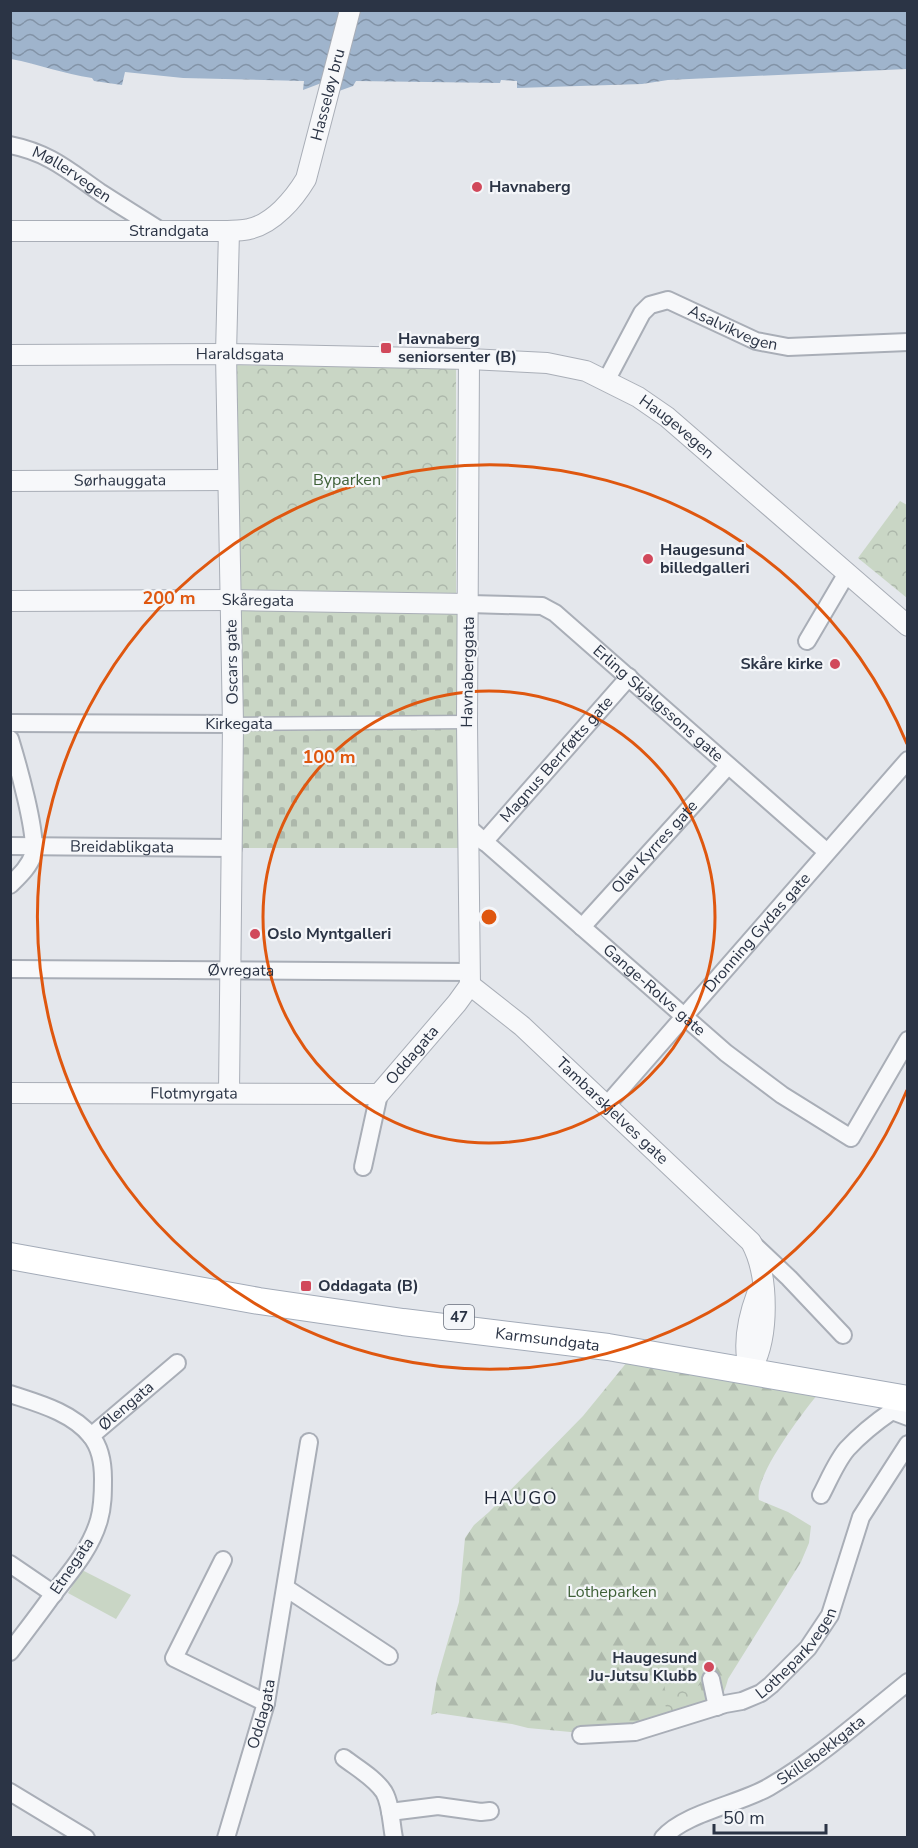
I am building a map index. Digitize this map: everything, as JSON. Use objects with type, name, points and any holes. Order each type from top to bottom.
[{"type":"main road","name":"Karmsundgata","points":[[10,1246],[223,1283],[402,1310],[617,1334],[751,1362],[902,1409]]},
{"type":"main road","name":"Karmsundgata","points":[[10,1256],[259,1300],[426,1325],[751,1362],[908,1385]]},
{"type":"street","name":"Hasseløy bru","points":[[306,179],[350,10]]},
{"type":"street","name":"Møllervegen","points":[[10,145],[49,156],[104,195],[161,231]]},
{"type":"street","name":"Strandgata","points":[[10,231],[229,231],[250,229],[267,221],[296,195],[306,179]]},
{"type":"street","name":"Oscars gate","points":[[229,231],[226,354],[233,724],[229,1093]]},
{"type":"street","name":"Asalvikvegen","points":[[606,381],[642,313],[650,304],[668,300],[756,341],[788,347],[908,342]]},
{"type":"street","name":"Haraldsgata","points":[[10,355],[226,354],[469,359]]},
{"type":"street","name":"Haugevegen","points":[[469,359],[547,363],[586,371],[638,397],[667,417],[908,626]]},
{"type":"street","name":"Havnaberggata","points":[[469,359],[467,722],[470,979]]},
{"type":"street","name":"Sørhauggata","points":[[10,481],[228,480]]},
{"type":"street","points":[[807,641],[848,573]]},
{"type":"street","name":"Skåregata","points":[[10,601],[230,600],[469,604]]},
{"type":"street","name":"Erling Skjalgssons gate","points":[[469,604],[542,606],[555,613],[827,852]]},
{"type":"street","name":"Magnus Berrføtts gate","points":[[484,842],[629,677]]},
{"type":"street","name":"Kirkegata","points":[[10,723],[467,722]]},
{"type":"street","points":[[10,739],[34,846],[32,857],[26,867],[10,885]]},
{"type":"street","name":"Dronning Gydas gate","points":[[606,1106],[908,760]]},
{"type":"street","name":"Olav Kyrres gate","points":[[582,927],[728,765]]},
{"type":"street","name":"Gange-Rolvs gate","points":[[469,828],[726,1053],[814,1117],[850,1138],[908,1040]]},
{"type":"street","name":"Breidablikgata","points":[[10,846],[233,848]]},
{"type":"street","name":"Øvregata","points":[[10,969],[230,970],[470,979]]},
{"type":"street","name":"Oddagata","points":[[363,1167],[379,1094],[457,1003],[470,979]]},
{"type":"street","name":"Tambarskjelves gate","points":[[470,979],[789,1278],[843,1335]]},
{"type":"street","name":"Flotmyrgata","points":[[10,1092],[379,1094]]},
{"type":"street","name":"Tambarskjelves gate","points":[[751,1242],[759,1257],[764,1309],[763,1341],[751,1362]]},
{"type":"street","name":"Ølengata","points":[[10,1394],[61,1413],[76,1422],[91,1436],[177,1363]]},
{"type":"street","name":"Karmsundgata","points":[[821,1495],[847,1449],[902,1409]]},
{"type":"street","name":"Etnegata","points":[[10,1652],[91,1542],[103,1498],[103,1472],[100,1453],[91,1436]]},
{"type":"street","name":"Oddagata","points":[[226,1838],[266,1703],[309,1442]]},
{"type":"street","name":"Lotheparkvegen","points":[[581,1735],[635,1732],[742,1701],[761,1693],[808,1648],[820,1632],[830,1615],[861,1517],[908,1444]]},
{"type":"street","points":[[223,1560],[174,1658],[266,1703]]},
{"type":"street","points":[[10,1564],[54,1594]]},
{"type":"street","points":[[286,1588],[389,1656]]},
{"type":"street","points":[[711,1679],[717,1707]]},
{"type":"street","name":"Skillebekkgata","points":[[663,1838],[682,1823],[768,1788],[803,1765],[908,1682]]},
{"type":"street","points":[[344,1758],[379,1785],[387,1798],[394,1838]]},
{"type":"street","points":[[10,1792],[86,1838]]},
{"type":"street","points":[[390,1812],[438,1806],[481,1812],[490,1811]]},
{"type":"green space","name":"Byparken","points":[[235,365],[456,369],[456,593],[238,590]]},
{"type":"green space","points":[[900,501],[907,505],[907,598],[858,558]]},
{"type":"green space","points":[[230,600],[469,604],[469,848],[233,848]]},
{"type":"green space","name":"Lotheparken","points":[[632,1356],[823,1388],[782,1442],[759,1489],[759,1500],[788,1512],[811,1526],[809,1543],[801,1562],[728,1679],[720,1700],[703,1714],[581,1733],[528,1728],[437,1713],[431,1715],[437,1679],[459,1602],[465,1538],[474,1525],[583,1416]]},
{"type":"green space","points":[[82,1570],[131,1595],[116,1619],[68,1593]]},
{"type":"green space","points":[[676,1675],[684,1692],[700,1685],[705,1703],[669,1717],[665,1704],[670,1700],[664,1682]]},
{"type":"water","points":[[11,11],[907,11],[907,69],[668,80],[642,84],[517,88],[517,81],[501,80],[500,83],[356,81],[353,86],[339,91],[332,79],[303,90],[304,81],[183,78],[125,72],[122,85],[94,81],[92,78],[11,59]]},
{"type":"place","name":"Havnaberg","points":[[477,187]]},
{"type":"place","name":"Havnaberg seniorsenter (B)","points":[[386,348]]},
{"type":"place","name":"Haugesund billedgalleri","points":[[648,559]]},
{"type":"place","name":"Skåre kirke","points":[[835,664]]},
{"type":"place","name":"Oslo Myntgalleri","points":[[255,934]]},
{"type":"place","name":"Oddagata (B)","points":[[306,1286]]},
{"type":"place","name":"Haugesund Ju-Jutsu Klubb","points":[[709,1667]]},
{"type":"district","name":"HAUGO","points":[[521,1498]]}]
